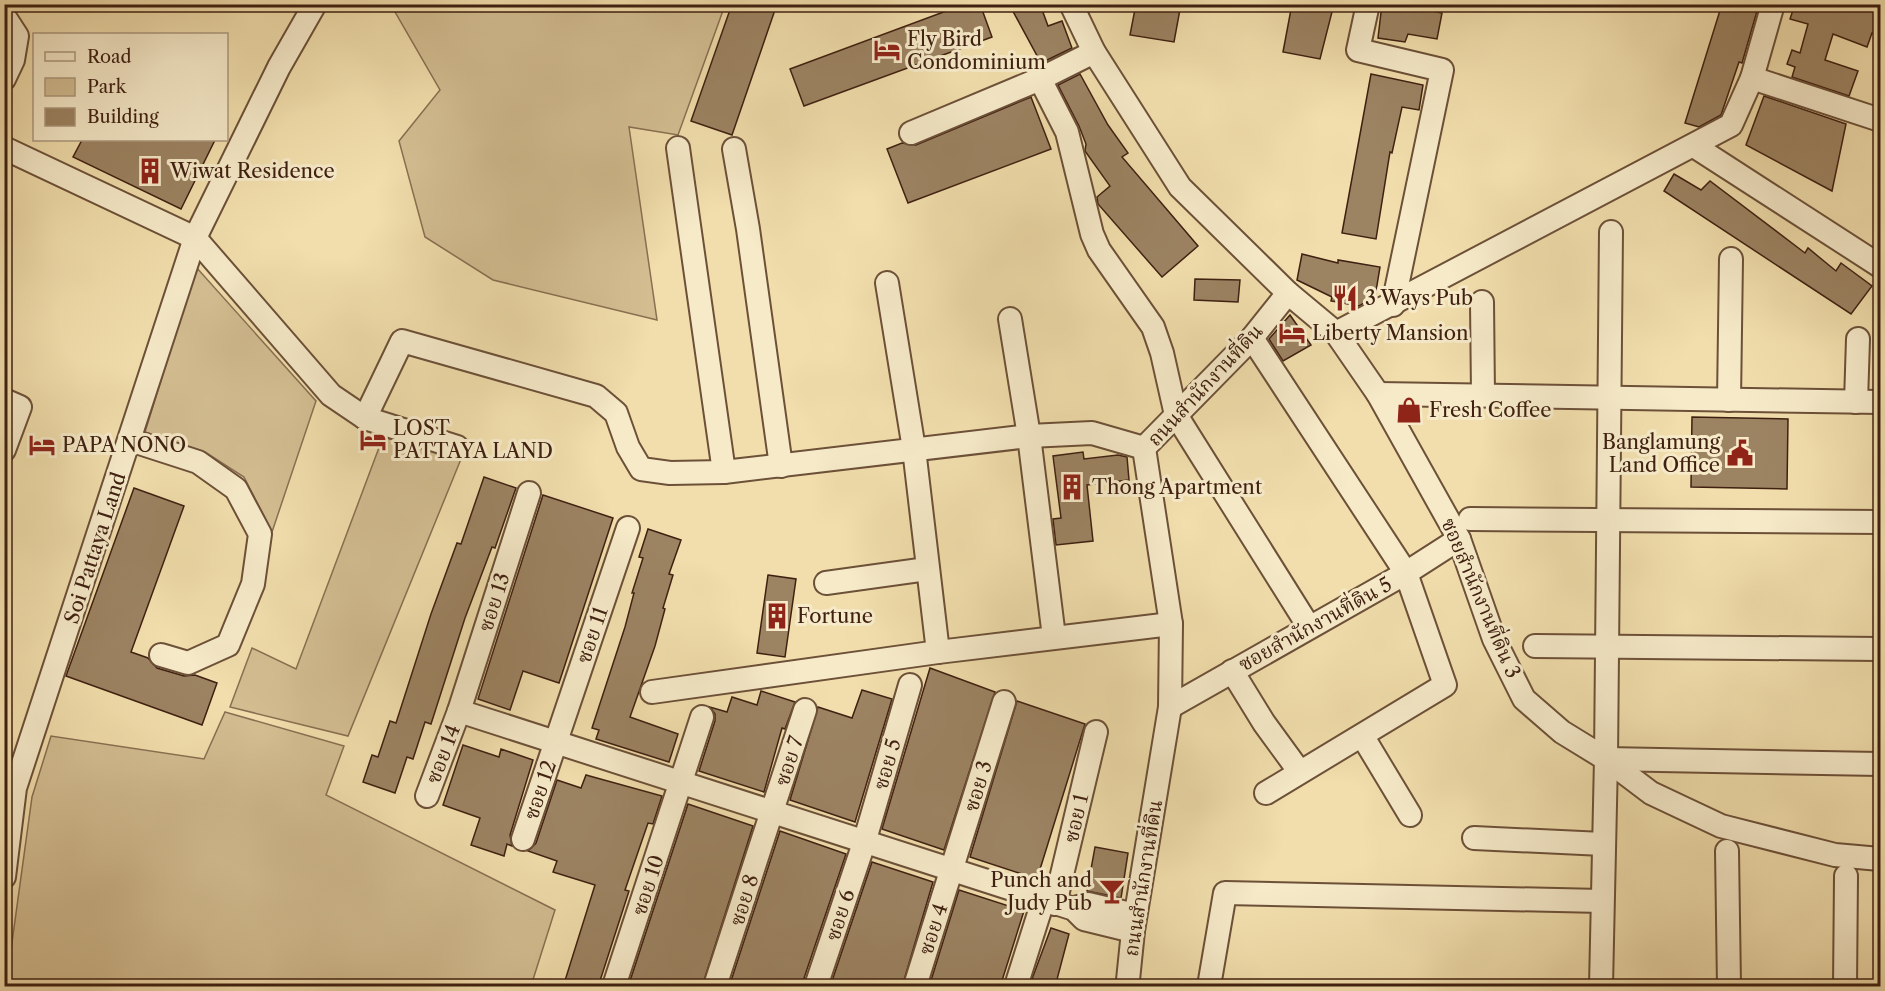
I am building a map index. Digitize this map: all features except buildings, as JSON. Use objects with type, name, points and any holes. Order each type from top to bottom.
[{"type":"street","name":"Soi Pattaya Land","points":[[4,877],[10,786],[130,440],[195,238],[279,67],[315,4]]},
{"type":"street","points":[[1071,4],[1094,52],[1180,187],[1288,293]]},
{"type":"street","points":[[1368,4],[1358,50],[1442,70],[1393,305]]},
{"type":"street","points":[[1336,333],[1393,305],[1472,260],[1694,147],[1731,125],[1752,78],[1773,4]]},
{"type":"street","points":[[4,16],[17,36],[13,60],[4,79]]},
{"type":"street","points":[[911,133],[1040,79],[1094,52]]},
{"type":"street","points":[[1752,78],[1880,119]]},
{"type":"street","points":[[1040,79],[1067,132],[1095,242],[1152,327],[1158,340],[1176,415],[1309,627]]},
{"type":"street","points":[[1694,147],[1881,266]]},
{"type":"street","points":[[4,148],[195,238],[331,395],[366,418],[457,447]]},
{"type":"street","points":[[678,148],[724,472]]},
{"type":"street","points":[[734,149],[781,466]]},
{"type":"street","points":[[1601,987],[1606,759],[1611,232]]},
{"type":"street","points":[[1729,400],[1731,259]]},
{"type":"street","points":[[887,283],[914,449],[939,652]]},
{"type":"street","name":"ซอยสำนักงานที่ดิน 3","points":[[1288,293],[1336,333],[1378,394],[1464,529],[1494,639],[1524,699],[1562,732],[1606,759],[1651,793],[1721,826],[1835,855],[1881,858]]},
{"type":"street","name":"ถนนสำนักงานที่ดิน","points":[[1130,987],[1128,980],[1134,923],[1170,707],[1171,624],[1144,448],[1252,338],[1288,293]]},
{"type":"street","points":[[1482,302],[1483,395]]},
{"type":"street","points":[[1010,319],[1029,436],[1054,637]]},
{"type":"street","points":[[1252,338],[1406,573],[1445,685],[1363,737],[1299,771],[1266,793]]},
{"type":"street","points":[[1856,402],[1858,339]]},
{"type":"street","points":[[366,418],[402,341],[596,396],[616,413],[628,447],[641,469],[670,473],[724,472],[1029,436],[1092,433],[1144,448]]},
{"type":"street","points":[[1378,394],[1881,402]]},
{"type":"street","points":[[4,400],[20,407],[4,450]]},
{"type":"street","points":[[130,440],[198,462],[217,475],[236,489],[260,534],[253,584],[228,645],[188,663],[161,656]]},
{"type":"street","name":"ซอย 13","points":[[459,711],[529,493]]},
{"type":"street","points":[[1464,529],[1608,520],[1881,522]]},
{"type":"street","name":"ซอย 11","points":[[556,742],[628,528]]},
{"type":"street","name":"ซอยสำนักงานที่ดิน 5","points":[[1170,707],[1406,573],[1464,529]]},
{"type":"street","points":[[826,583],[927,569]]},
{"type":"street","points":[[652,692],[939,652],[1171,624]]},
{"type":"street","points":[[1535,646],[1881,649]]},
{"type":"street","points":[[1232,671],[1264,723],[1299,771]]},
{"type":"street","name":"ซอย 5","points":[[864,843],[910,685]]},
{"type":"street","name":"ซอย 3","points":[[952,871],[1004,702]]},
{"type":"street","name":"ซอย 7","points":[[772,813],[805,710]]},
{"type":"street","points":[[459,711],[1057,904],[1088,904],[1134,923]]},
{"type":"street","name":"ซอย 14","points":[[427,796],[459,711]]},
{"type":"street","name":"ซอย 10","points":[[614,987],[702,717]]},
{"type":"street","name":"ซอย 1","points":[[1016,987],[1057,904],[1096,732]]},
{"type":"street","points":[[1363,737],[1410,815]]},
{"type":"street","name":"ซอย 12","points":[[523,838],[556,742]]},
{"type":"street","points":[[1606,759],[1881,764]]},
{"type":"street","name":"ซอย 8","points":[[715,987],[772,813]]},
{"type":"street","points":[[1474,838],[1603,844]]},
{"type":"street","name":"ซอย 6","points":[[816,987],[864,843]]},
{"type":"street","points":[[1728,851],[1729,987]]},
{"type":"street","name":"ซอย 4","points":[[915,987],[952,871]]},
{"type":"street","points":[[1845,987],[1846,876]]},
{"type":"street","points":[[1209,987],[1225,893],[1602,900]]},
{"type":"green space","points":[[391,5],[725,5],[678,135],[629,127],[657,320],[493,280],[425,237],[399,141],[440,90]]},
{"type":"green space","points":[[196,267],[316,401],[272,532],[244,477],[205,452],[145,432]]},
{"type":"green space","points":[[383,437],[461,459],[348,736],[230,707],[252,648],[296,669]]},
{"type":"green space","points":[[225,712],[344,746],[326,795],[555,910],[531,986],[6,986],[32,797],[51,736],[204,759]]},
{"type":"place","name":"Fly Bird Condominium","points":[[887,50]]},
{"type":"place","name":"Wiwat Residence","points":[[150,171]]},
{"type":"place","name":"3 Ways Pub","points":[[1345,298]]},
{"type":"place","name":"Liberty Mansion","points":[[1292,333]]},
{"type":"place","name":"Fresh Coffee","points":[[1409,410]]},
{"type":"place","name":"LOST PATTAYA LAND","points":[[373,440]]},
{"type":"place","name":"PAPA NONO","points":[[42,445]]},
{"type":"place","name":"Banglamung Land Office","points":[[1740,453]]},
{"type":"place","name":"Thong Apartment","points":[[1072,487]]},
{"type":"place","name":"Fortune","points":[[777,616]]},
{"type":"place","name":"Punch and Judy Pub","points":[[1112,891]]}]
